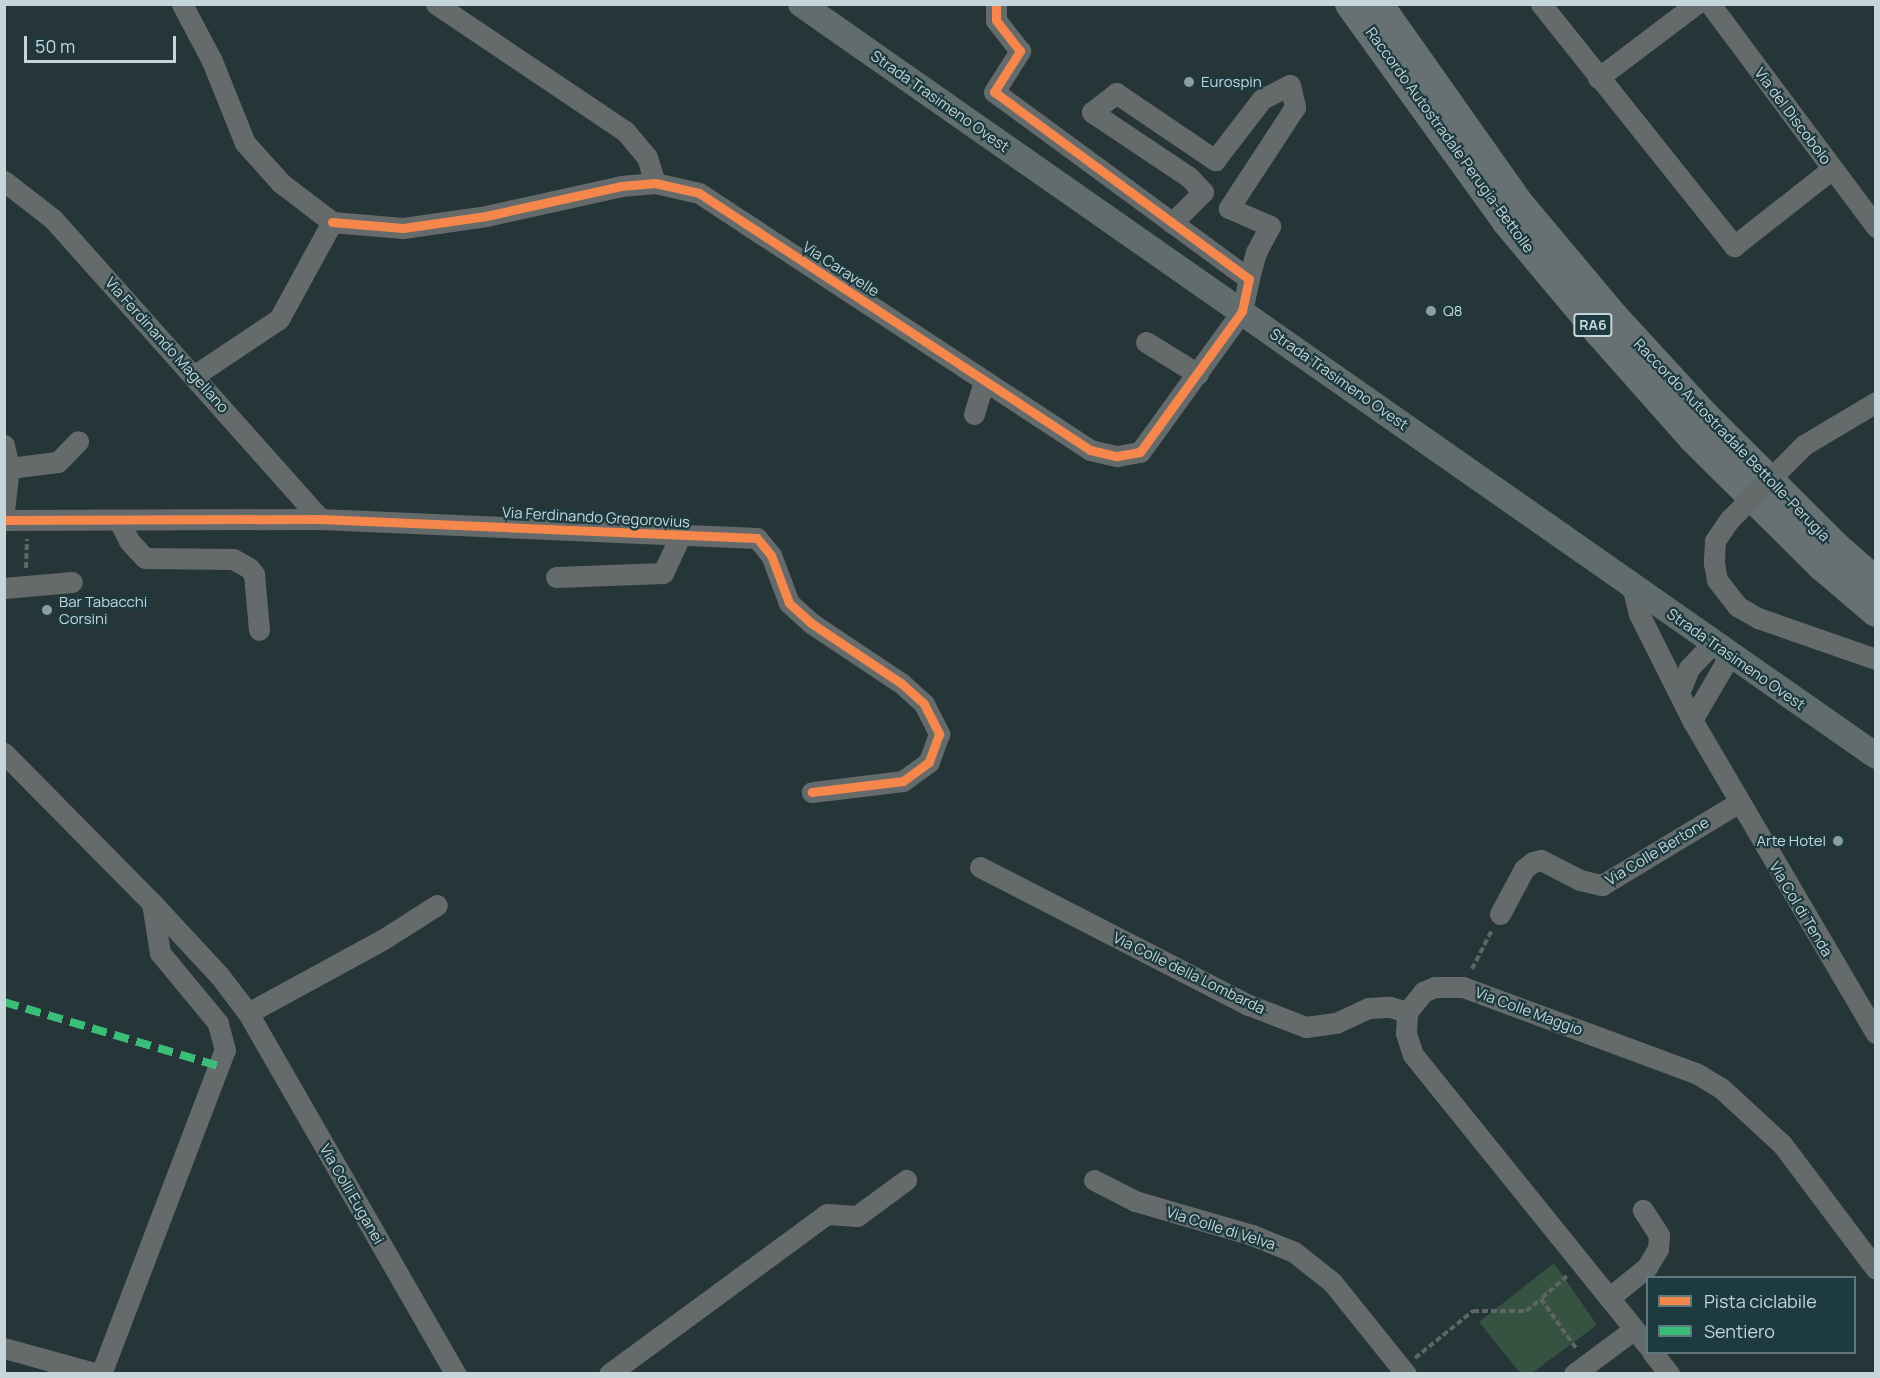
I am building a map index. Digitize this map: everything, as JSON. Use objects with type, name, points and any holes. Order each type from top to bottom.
[{"type":"highway","name":"Raccordo Autostradale Perugia-Bettolle","points":[[1350,4],[1507,222],[1599,332],[1693,438],[1821,565],[1875,612]]},
{"type":"highway","name":"Raccordo Autostradale Bettolle-Perugia","points":[[1378,4],[1520,205],[1614,316],[1706,417],[1834,546],[1875,582]]},
{"type":"main road","name":"Strada Trasimeno Ovest","points":[[801,4],[1875,756]]},
{"type":"street","points":[[182,4],[212,61],[245,143],[281,183],[332,222],[279,319],[195,375]]},
{"type":"street","points":[[436,4],[625,131],[647,157],[655,183]]},
{"type":"street","points":[[996,4],[996,20],[1020,51],[994,92],[1249,279]]},
{"type":"street","points":[[1541,4],[1734,246],[1832,169]]},
{"type":"street","points":[[1598,78],[1696,4]]},
{"type":"street","name":"Via del Discobolo","points":[[1710,4],[1875,227]]},
{"type":"street","points":[[1172,223],[1203,192],[1189,177],[1092,112],[1116,93],[1215,160],[1262,99],[1290,85],[1296,107],[1229,208],[1270,226],[1256,252],[1242,311]]},
{"type":"street","name":"Via Ferdinando Magellano","points":[[4,180],[53,219],[195,375],[320,519]]},
{"type":"street","name":"Via Caravelle","points":[[332,222],[403,228],[486,216],[621,186],[655,183],[699,193],[1090,450],[1117,456],[1140,452],[1242,311]]},
{"type":"street","points":[[1146,342],[1197,374]]},
{"type":"street","points":[[974,414],[984,381]]},
{"type":"street","points":[[1875,402],[1804,445],[1729,520],[1715,541],[1714,563],[1718,580],[1737,606],[1758,618],[1875,659]]},
{"type":"street","points":[[9,468],[58,462],[78,441]]},
{"type":"street","points":[[4,445],[9,468],[4,510]]},
{"type":"street","name":"Via Ferdinando Gregorovius","points":[[4,520],[320,519],[680,537],[757,538],[771,555],[789,603],[811,623],[901,683],[924,704],[939,734],[929,762],[903,781],[812,792]]},
{"type":"street","points":[[119,521],[129,541],[145,558],[233,559],[249,568],[254,574],[258,630]]},
{"type":"street","points":[[556,577],[663,573],[680,537]]},
{"type":"street","points":[[4,588],[72,582]]},
{"type":"street","name":"Via Col di Tenda","points":[[1632,586],[1639,614],[1692,720],[1738,803],[1875,1033]]},
{"type":"street","points":[[1679,693],[1694,661],[1721,649]]},
{"type":"street","points":[[1692,720],[1721,649]]},
{"type":"street","name":"Via Colli Euganei","points":[[4,753],[152,903],[219,975],[248,1013],[456,1374]]},
{"type":"street","name":"Via Colle Bertone","points":[[1500,914],[1524,869],[1533,862],[1541,860],[1580,880],[1602,885],[1738,803]]},
{"type":"street","name":"Via Colle della Lombarda","points":[[980,867],[1249,1005],[1305,1027],[1336,1023],[1368,1008],[1390,1007],[1407,1012]]},
{"type":"street","points":[[4,1348],[100,1374],[225,1050],[218,1023],[160,953],[152,903]]},
{"type":"street","points":[[248,1013],[382,940],[437,905]]},
{"type":"street","name":"Via Colle Maggio","points":[[1407,1012],[1429,990],[1463,987],[1662,1059],[1721,1088],[1782,1144],[1875,1269]]},
{"type":"street","points":[[1407,1012],[1406,1033],[1413,1054],[1646,1345]]},
{"type":"street","points":[[609,1374],[827,1214],[857,1216],[906,1180]]},
{"type":"street","name":"Via Colle di Velva","points":[[1094,1180],[1135,1202],[1252,1235],[1294,1252],[1332,1282],[1411,1366]]},
{"type":"street","points":[[1609,1298],[1647,1267],[1658,1249],[1659,1235],[1643,1210]]},
{"type":"street","points":[[1580,1368],[1634,1330]]},
{"type":"street","points":[[1653,1354],[1669,1374]]},
{"type":"path","points":[[1463,987],[1500,914]]},
{"type":"path","points":[[1411,1366],[1473,1311],[1526,1311],[1581,1264]]},
{"type":"path","points":[[1541,1299],[1580,1368]]},
{"type":"green space","points":[[1554,1263],[1597,1325],[1532,1373],[1520,1373],[1479,1322]]},
{"type":"marked path","points":[[4,1002],[222,1067]]},
{"type":"cycle path","points":[[332,222],[403,228],[486,216],[621,186],[655,183],[699,193],[1090,450],[1117,456],[1140,452],[1242,311],[1249,279],[994,92],[1020,51],[996,20],[996,4]]},
{"type":"cycle path","points":[[4,520],[320,519],[757,538],[771,555],[789,603],[811,623],[901,683],[924,704],[939,734],[929,762],[903,781],[812,792]]},
{"type":"place","name":"Eurospin","points":[[1189,82]]},
{"type":"place","name":"Q8","points":[[1431,311]]},
{"type":"place","name":"Bar Tabacchi Corsini","points":[[47,610]]},
{"type":"place","name":"Arte Hotel","points":[[1838,841]]}]
